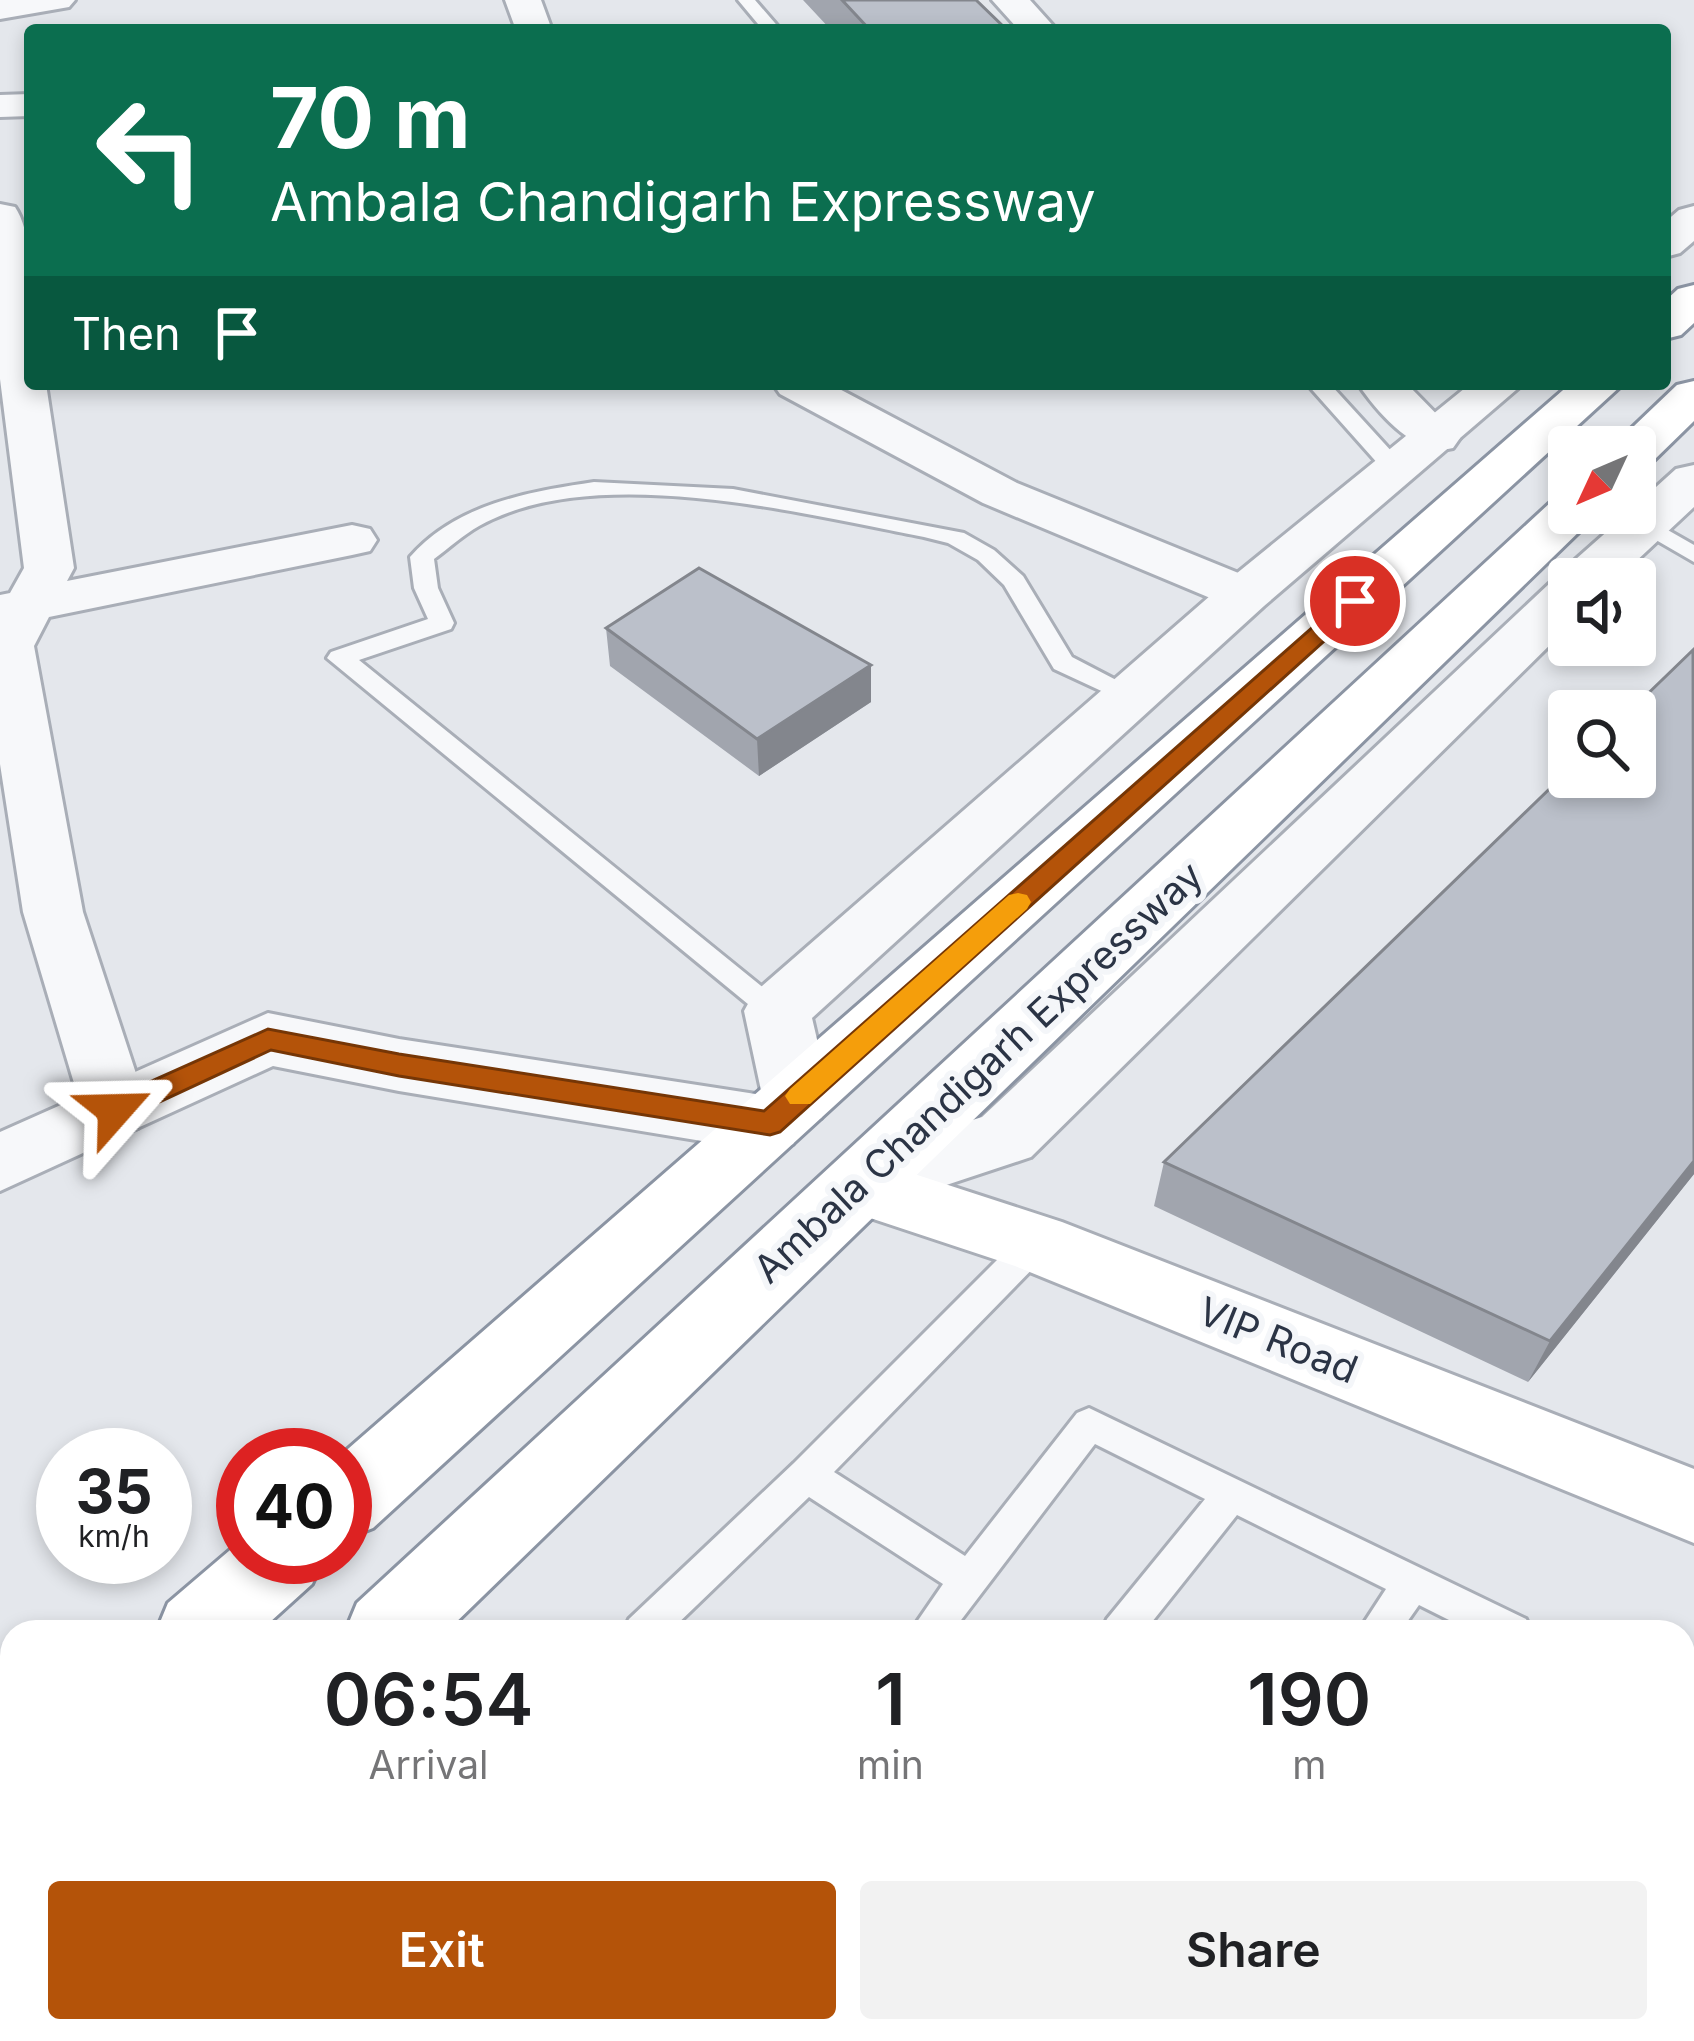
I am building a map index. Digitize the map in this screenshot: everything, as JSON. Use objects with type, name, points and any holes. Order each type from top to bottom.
[{"type":"main road","points":[[1671,320],[1694,299]]},
{"type":"main road","points":[[372,1478],[1592,390]]},
{"type":"main road","points":[[1656,430],[1694,394]]},
{"type":"main road","name":"Ambala Chandigarh Expressway","points":[[400,1620],[1548,533]]},
{"type":"main road","name":"VIP Road","points":[[859,1185],[1036,1244],[1694,1506]]},
{"type":"main road","points":[[212,1620],[253,1584]]},
{"type":"street","points":[[0,8],[57,0]]},
{"type":"street","points":[[1010,0],[1033,24]]},
{"type":"street","points":[[0,216],[13,407],[49,568],[14,609],[8,646],[53,912],[115,1110]]},
{"type":"street","points":[[1671,239],[1694,219]]},
{"type":"street","points":[[807,390],[1000,493],[1245,594]]},
{"type":"street","points":[[1384,390],[1416,454]]},
{"type":"street","points":[[0,1163],[268,1039],[399,1065],[783,1111],[777,1011],[1245,594],[1492,390]]},
{"type":"street","points":[[1656,514],[1694,480]]},
{"type":"street","points":[[1609,558],[1634,534]]},
{"type":"street","points":[[14,609],[352,540]]},
{"type":"street","points":[[859,1185],[1006,1137],[1548,615]]},
{"type":"lane","points":[[746,0],[767,24]]},
{"type":"lane","points":[[1326,390],[1416,454]]},
{"type":"lane","points":[[777,1011],[340,658],[442,623],[426,588],[422,557],[440,538],[469,519],[501,508],[583,491],[649,484],[926,530],[956,538],[986,554],[1014,581],[1064,662],[1132,695]]},
{"type":"lane","points":[[1656,531],[1694,555]]},
{"type":"lane","points":[[655,1620],[807,1475],[1036,1244]]},
{"type":"lane","points":[[938,1620],[1090,1424],[1488,1620]]},
{"type":"lane","points":[[807,1475],[969,1580]]},
{"type":"lane","points":[[1130,1620],[1232,1494]]},
{"type":"lane","points":[[1386,1620],[1412,1583]]},
{"type":"building","points":[[842,0],[976,0],[1001,24],[864,24]]},
{"type":"building","points":[[699,568],[871,665],[757,739],[606,628]]},
{"type":"building","points":[[1693,650],[1694,1161],[1550,1341],[1164,1162],[1548,790],[1548,798],[1656,798],[1656,690],[1652,690]]},
{"type":"slow traffic","points":[[800,1096],[1018,902]]},
{"type":"route","points":[[115,1110],[268,1039],[399,1065],[770,1124],[1355,601]]}]
